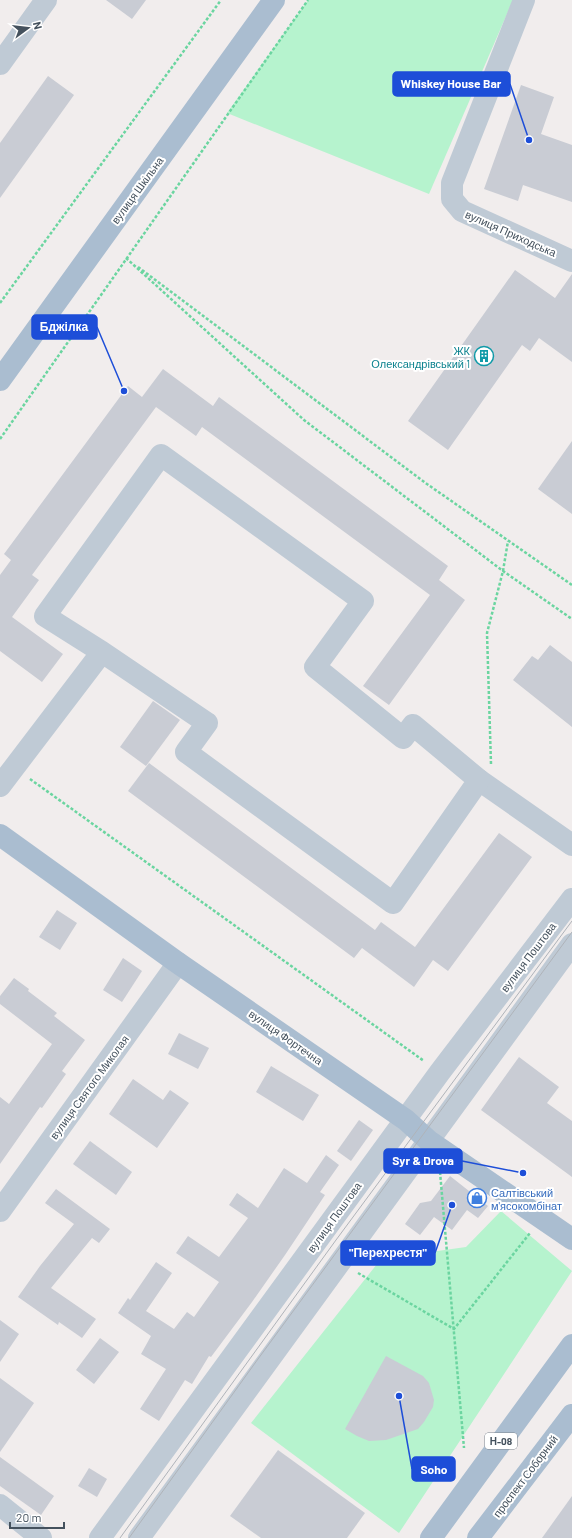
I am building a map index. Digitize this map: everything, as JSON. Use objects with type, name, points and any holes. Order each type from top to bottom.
[{"type":"main road","name":"вулиця Шкільна","points":[[0,380],[274,0]]},
{"type":"main road","name":"вулиця Фортечна","points":[[0,835],[178,963],[406,1120],[429,1141],[572,1239]]},
{"type":"main road","name":"Н-08","points":[[431,1538],[572,1345]]},
{"type":"main road","name":"проспект Соборний","points":[[478,1538],[572,1414]]},
{"type":"street","points":[[0,64],[8,38],[46,0]]},
{"type":"street","name":"вулиця Приходська","points":[[524,0],[452,183],[452,199],[462,212],[572,261]]},
{"type":"street","points":[[485,785],[393,903],[186,752],[207,723],[102,652],[45,616],[161,455],[363,600],[316,667],[403,738],[413,725],[485,785],[572,845]]},
{"type":"street","points":[[0,786],[102,652]]},
{"type":"street","name":"вулиця Поштова","points":[[100,1538],[440,1072],[572,899]]},
{"type":"street","points":[[139,1538],[572,944]]},
{"type":"street","name":"вулиця Святого Миколая","points":[[0,1211],[178,963]]},
{"type":"street","points":[[0,1505],[40,1538]]},
{"type":"path","points":[[0,303],[221,0]]},
{"type":"path","points":[[0,439],[308,0]]},
{"type":"path","points":[[126,258],[427,484],[572,585]]},
{"type":"path","points":[[126,258],[304,420],[503,571],[572,619]]},
{"type":"path","points":[[485,785],[487,633],[503,571],[508,541]]},
{"type":"path","points":[[14,768],[440,1072]]},
{"type":"path","points":[[440,1167],[464,1448]]},
{"type":"path","points":[[454,1329],[533,1230]]},
{"type":"path","points":[[358,1273],[454,1329]]},
{"type":"green space","points":[[308,0],[513,0],[429,194],[227,113]]},
{"type":"green space","points":[[501,1211],[572,1271],[399,1533],[251,1423],[381,1259],[466,1247]]},
{"type":"building","points":[[106,0],[146,0],[132,19]]},
{"type":"building","points":[[48,76],[74,95],[0,198],[0,143]]},
{"type":"building","points":[[521,85],[554,97],[541,134],[572,145],[572,202],[523,185],[518,201],[484,189]]},
{"type":"building","name":"ЖК Олександрівський 1","points":[[515,270],[555,298],[572,274],[572,362],[539,338],[530,351],[522,345],[448,450],[408,421]]},
{"type":"building","points":[[163,369],[213,406],[219,397],[448,566],[439,580],[465,600],[389,705],[363,686],[430,595],[202,427],[196,436],[156,407],[32,575],[39,580],[12,617],[63,654],[42,682],[0,651],[0,575],[11,560],[4,554],[128,386],[142,397]]},
{"type":"building","points":[[572,441],[572,514],[538,489]]},
{"type":"building","points":[[550,645],[572,662],[572,727],[513,680],[532,656],[538,660]]},
{"type":"building","points":[[153,701],[180,720],[146,766],[120,747]]},
{"type":"building","points":[[149,763],[375,930],[381,922],[415,947],[499,833],[532,857],[448,971],[433,960],[414,987],[362,948],[354,958],[128,791]]},
{"type":"building","points":[[57,910],[77,923],[60,950],[39,937]]},
{"type":"building","points":[[123,958],[142,971],[122,1002],[103,990]]},
{"type":"building","points":[[14,978],[29,989],[28,991],[57,1013],[54,1016],[85,1040],[62,1071],[66,1074],[42,1108],[40,1107],[0,1164],[0,1097],[9,1104],[52,1044],[0,1004],[0,996]]},
{"type":"building","points":[[179,1033],[209,1048],[198,1069],[168,1054]]},
{"type":"building","points":[[519,1057],[559,1087],[547,1103],[572,1121],[572,1177],[481,1110]]},
{"type":"building","points":[[271,1066],[319,1095],[303,1121],[256,1092]]},
{"type":"building","points":[[133,1079],[163,1100],[170,1090],[189,1103],[157,1148],[109,1114]]},
{"type":"building","points":[[359,1120],[373,1130],[351,1161],[337,1151]]},
{"type":"building","points":[[90,1141],[132,1172],[116,1195],[73,1164]]},
{"type":"building","points":[[326,1155],[339,1165],[320,1192],[325,1195],[252,1302],[211,1357],[209,1356],[192,1384],[185,1380],[159,1421],[140,1409],[166,1369],[141,1354],[151,1336],[118,1313],[128,1298],[130,1300],[156,1262],[172,1273],[146,1311],[174,1329],[187,1312],[194,1317],[219,1282],[176,1253],[188,1236],[219,1257],[248,1218],[229,1205],[237,1193],[258,1208],[284,1168],[307,1183]]},
{"type":"building","points":[[450,1176],[488,1206],[478,1218],[467,1210],[452,1230],[434,1217],[420,1235],[405,1224],[420,1203],[431,1201]]},
{"type":"building","points":[[56,1189],[110,1229],[99,1243],[92,1238],[51,1288],[96,1319],[82,1338],[59,1322],[58,1325],[18,1297],[40,1266],[74,1224],[45,1203]]},
{"type":"building","points":[[0,1320],[19,1334],[0,1362]]},
{"type":"building","points":[[100,1338],[119,1352],[94,1384],[76,1370]]},
{"type":"building","points":[[386,1356],[423,1376],[429,1383],[434,1400],[433,1407],[418,1429],[386,1440],[369,1441],[345,1429]]},
{"type":"building","points":[[0,1378],[34,1403],[0,1452]]},
{"type":"building","points":[[278,1450],[365,1513],[347,1538],[261,1538],[230,1516]]},
{"type":"building","points":[[0,1457],[54,1496],[41,1515],[0,1486]]},
{"type":"building","points":[[89,1468],[107,1479],[97,1497],[78,1486]]},
{"type":"building","points":[[572,1496],[572,1538],[542,1538]]},
{"type":"tram line","points":[[120,1538],[336,1240],[572,921]]},
{"type":"tram line","points":[[129,1538],[258,1359],[572,932]]},
{"type":"place","name":"Whiskey House Bar","points":[[529,140]]},
{"type":"place","name":"ЖК Олександрівський 1","points":[[484,356]]},
{"type":"place","name":"Бджілка","points":[[124,391]]},
{"type":"place","name":"Syr & Drova","points":[[523,1173]]},
{"type":"place","name":"Салтівський м'ясокомбінат","points":[[477,1198]]},
{"type":"place","name":"\"Перехрестя\"","points":[[452,1205]]},
{"type":"place","name":"Soho","points":[[399,1396]]}]
